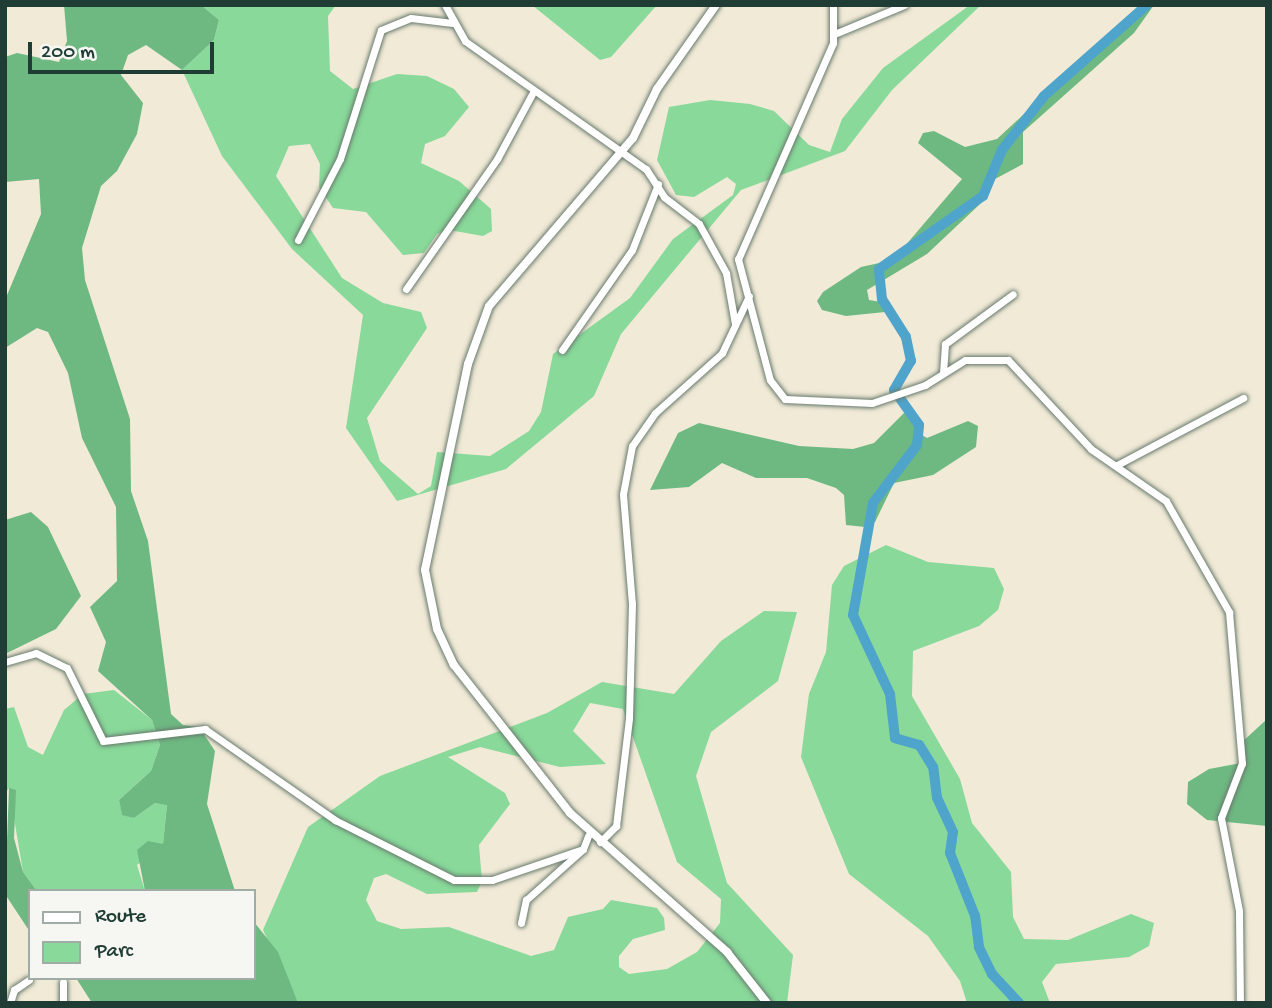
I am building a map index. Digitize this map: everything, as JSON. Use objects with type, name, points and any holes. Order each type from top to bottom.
[{"type":"street","points":[[445,5],[465,41],[532,94],[658,184],[711,241],[726,274],[735,324]]},
{"type":"street","points":[[716,5],[657,89],[633,138],[615,151],[489,306],[468,364],[425,549],[431,610],[454,665],[588,836],[600,842],[727,952],[767,1003]]},
{"type":"street","points":[[833,5],[836,33],[789,152],[741,246],[740,276],[749,296],[770,380],[785,399],[872,403],[976,357],[1008,360],[1091,449],[1166,501],[1228,604],[1241,763],[1221,818],[1238,911],[1240,1003]]},
{"type":"street","points":[[836,33],[904,5]]},
{"type":"street","points":[[299,240],[340,159],[381,30],[411,18],[453,23]]},
{"type":"street","points":[[406,289],[497,159],[532,94]]},
{"type":"street","points":[[562,350],[632,250],[658,184]]},
{"type":"street","points":[[943,373],[945,344],[1013,293]]},
{"type":"street","points":[[600,842],[616,826],[629,718],[632,604],[624,506],[629,458],[645,423],[722,353],[749,296]]},
{"type":"street","points":[[1116,465],[1242,398]]},
{"type":"street","points":[[5,662],[36,653],[67,668],[103,741],[205,729],[335,820],[446,877],[492,880],[583,849]]},
{"type":"street","points":[[521,923],[526,900],[583,849],[588,836]]},
{"type":"street","points":[[10,1003],[14,990],[29,981]]},
{"type":"street","points":[[63,982],[63,1003]]},
{"type":"green space","points":[[64,5],[201,5],[219,20],[214,40],[182,70],[146,45],[128,55],[121,75],[143,103],[137,134],[117,171],[101,186],[82,248],[85,280],[130,419],[131,491],[148,541],[171,714],[183,725],[199,727],[215,751],[207,804],[234,889],[145,889],[137,850],[148,841],[163,844],[167,805],[155,803],[134,818],[122,815],[119,800],[151,771],[160,745],[152,720],[98,671],[106,642],[90,607],[117,581],[116,507],[82,438],[68,373],[48,332],[37,328],[5,348],[5,300],[41,214],[39,179],[5,182],[5,57],[17,53],[59,62],[67,41]]},
{"type":"green space","points":[[201,5],[336,5],[328,16],[330,71],[353,89],[397,74],[427,76],[454,89],[469,107],[445,136],[425,144],[421,163],[459,181],[491,209],[492,231],[483,236],[449,230],[437,234],[424,253],[403,255],[366,212],[333,208],[319,187],[320,164],[310,144],[289,146],[276,176],[342,278],[383,303],[421,312],[427,328],[367,418],[380,461],[418,494],[431,486],[437,452],[490,456],[529,431],[541,412],[553,354],[630,298],[673,239],[733,195],[736,184],[727,177],[694,197],[676,195],[657,160],[669,107],[710,100],[750,104],[774,111],[809,145],[830,152],[842,119],[883,68],[970,5],[981,5],[892,90],[845,151],[741,190],[621,334],[594,396],[506,469],[397,501],[346,428],[363,315],[292,249],[222,156],[182,70],[214,40],[219,20]]},
{"type":"green space","points":[[532,5],[657,5],[611,57],[600,60]]},
{"type":"green space","points":[[1142,5],[1154,5],[1134,33],[1023,132],[1023,164],[995,179],[979,205],[927,254],[867,290],[869,300],[881,302],[885,312],[846,316],[822,310],[817,301],[823,292],[861,267],[893,260],[962,179],[918,143],[923,133],[934,131],[965,147],[997,139]]},
{"type":"green space","points":[[914,411],[917,432],[927,438],[968,421],[978,426],[976,447],[933,475],[894,483],[875,522],[865,527],[846,525],[844,495],[836,488],[807,478],[756,478],[722,463],[689,487],[650,490],[678,433],[699,423],[799,446],[853,449],[874,443],[904,413]]},
{"type":"green space","points":[[31,512],[48,527],[81,596],[56,629],[5,654],[5,520]]},
{"type":"green space","points":[[886,545],[928,562],[994,568],[1004,589],[998,610],[979,626],[913,651],[912,696],[960,779],[972,823],[1011,872],[1013,917],[1024,939],[1068,940],[1131,914],[1154,923],[1149,946],[1129,957],[1056,964],[1042,982],[1050,1003],[967,1003],[960,981],[928,936],[849,874],[801,757],[809,694],[826,652],[832,585],[844,566]]},
{"type":"green space","points":[[764,611],[797,612],[778,681],[711,732],[696,776],[727,883],[793,955],[787,1003],[298,1003],[263,930],[308,827],[380,776],[547,713],[602,682],[674,694],[721,641]],"holes":[[[590,703],[623,709],[677,862],[721,899],[720,923],[697,952],[667,969],[629,974],[619,967],[619,956],[633,939],[665,930],[664,918],[657,908],[611,900],[603,909],[568,917],[554,950],[531,956],[449,927],[401,929],[377,921],[366,900],[374,878],[386,874],[427,894],[477,892],[482,881],[479,845],[510,804],[505,793],[448,757],[480,747],[560,767],[606,764],[573,731]]]},
{"type":"green space","points":[[114,690],[152,720],[160,745],[151,771],[119,800],[122,814],[134,818],[155,803],[167,804],[163,844],[137,865],[144,889],[36,889],[23,872],[9,788],[5,794],[5,709],[14,707],[28,747],[43,755],[64,710],[83,694]]},
{"type":"green space","points":[[1267,719],[1267,826],[1207,820],[1187,804],[1188,782],[1209,769],[1241,763],[1240,744]]},
{"type":"green space","points":[[9,788],[16,790],[14,838],[23,872],[36,889],[28,889],[28,929],[5,894]]},
{"type":"green space","points":[[256,924],[278,952],[298,1003],[92,1003],[77,980],[256,980]]},
{"type":"waterway","points":[[1019,1003],[992,974],[979,947],[975,916],[950,853],[953,832],[937,798],[933,767],[919,745],[895,738],[890,694],[853,615],[873,503],[917,445],[919,425],[894,390],[911,361],[906,337],[882,299],[879,269],[983,196],[1002,150],[1044,96],[1147,5]]}]
